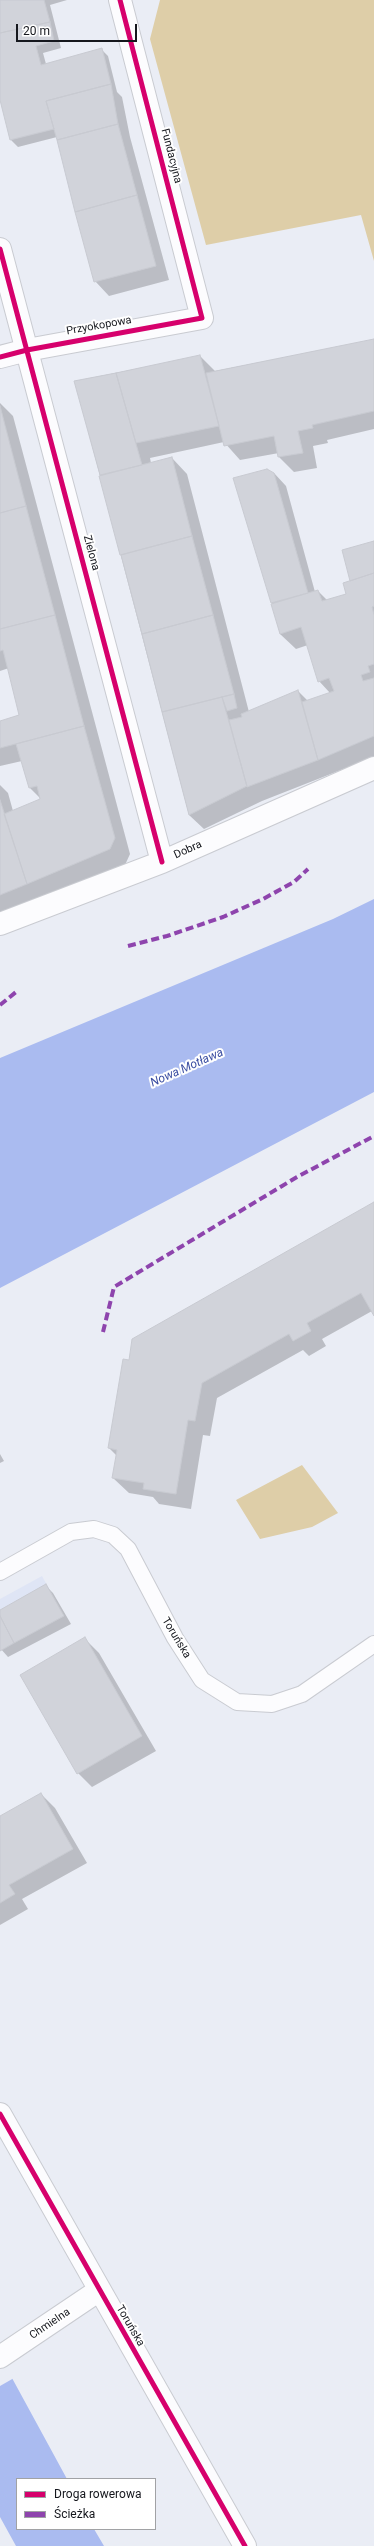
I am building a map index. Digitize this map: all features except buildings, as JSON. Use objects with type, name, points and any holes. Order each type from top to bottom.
[{"type":"street","name":"Fundacyjna","points":[[120,0],[202,318]]},
{"type":"street","name":"Zielona","points":[[0,249],[162,862]]},
{"type":"street","name":"Przyokopowa","points":[[0,357],[27,350],[202,318]]},
{"type":"street","name":"Dobra","points":[[0,924],[162,862],[374,768]]},
{"type":"street","name":"Toruńska","points":[[0,2114],[98,2291],[245,2546]]},
{"type":"street","name":"Chmielna","points":[[6,2353],[98,2291]]},
{"type":"lane","name":"Toruńska","points":[[0,1572],[71,1532],[94,1529],[113,1535],[128,1549],[175,1638],[202,1680],[237,1702],[272,1704],[302,1694],[374,1644]]},
{"type":"shaded area","points":[[160,0],[374,0],[374,261],[361,215],[206,245],[150,39]]},
{"type":"shaded area","points":[[302,1465],[338,1513],[312,1527],[260,1539],[236,1500]]},
{"type":"shaded area","points":[[42,1576],[64,1616],[0,1650],[0,1599]]},
{"type":"water","name":"Nowa Motława","points":[[374,899],[374,1092],[0,1288],[0,1058],[333,919]]},
{"type":"water","points":[[0,2356],[66,2478],[16,2478],[16,2530],[95,2530],[104,2546],[16,2546],[0,2517]]},
{"type":"pier","points":[[0,2354],[14,2378],[0,2386]]},
{"type":"marked path","points":[[128,946],[167,936],[223,917],[263,899],[294,882],[308,869]]},
{"type":"marked path","points":[[0,1005],[16,992]]},
{"type":"marked path","points":[[103,1332],[114,1287],[297,1177],[374,1136]]},
{"type":"cycle path","points":[[0,357],[27,350],[202,318],[120,0]]},
{"type":"cycle path","points":[[0,249],[162,862]]},
{"type":"cycle path","points":[[0,2114],[245,2546]]}]
